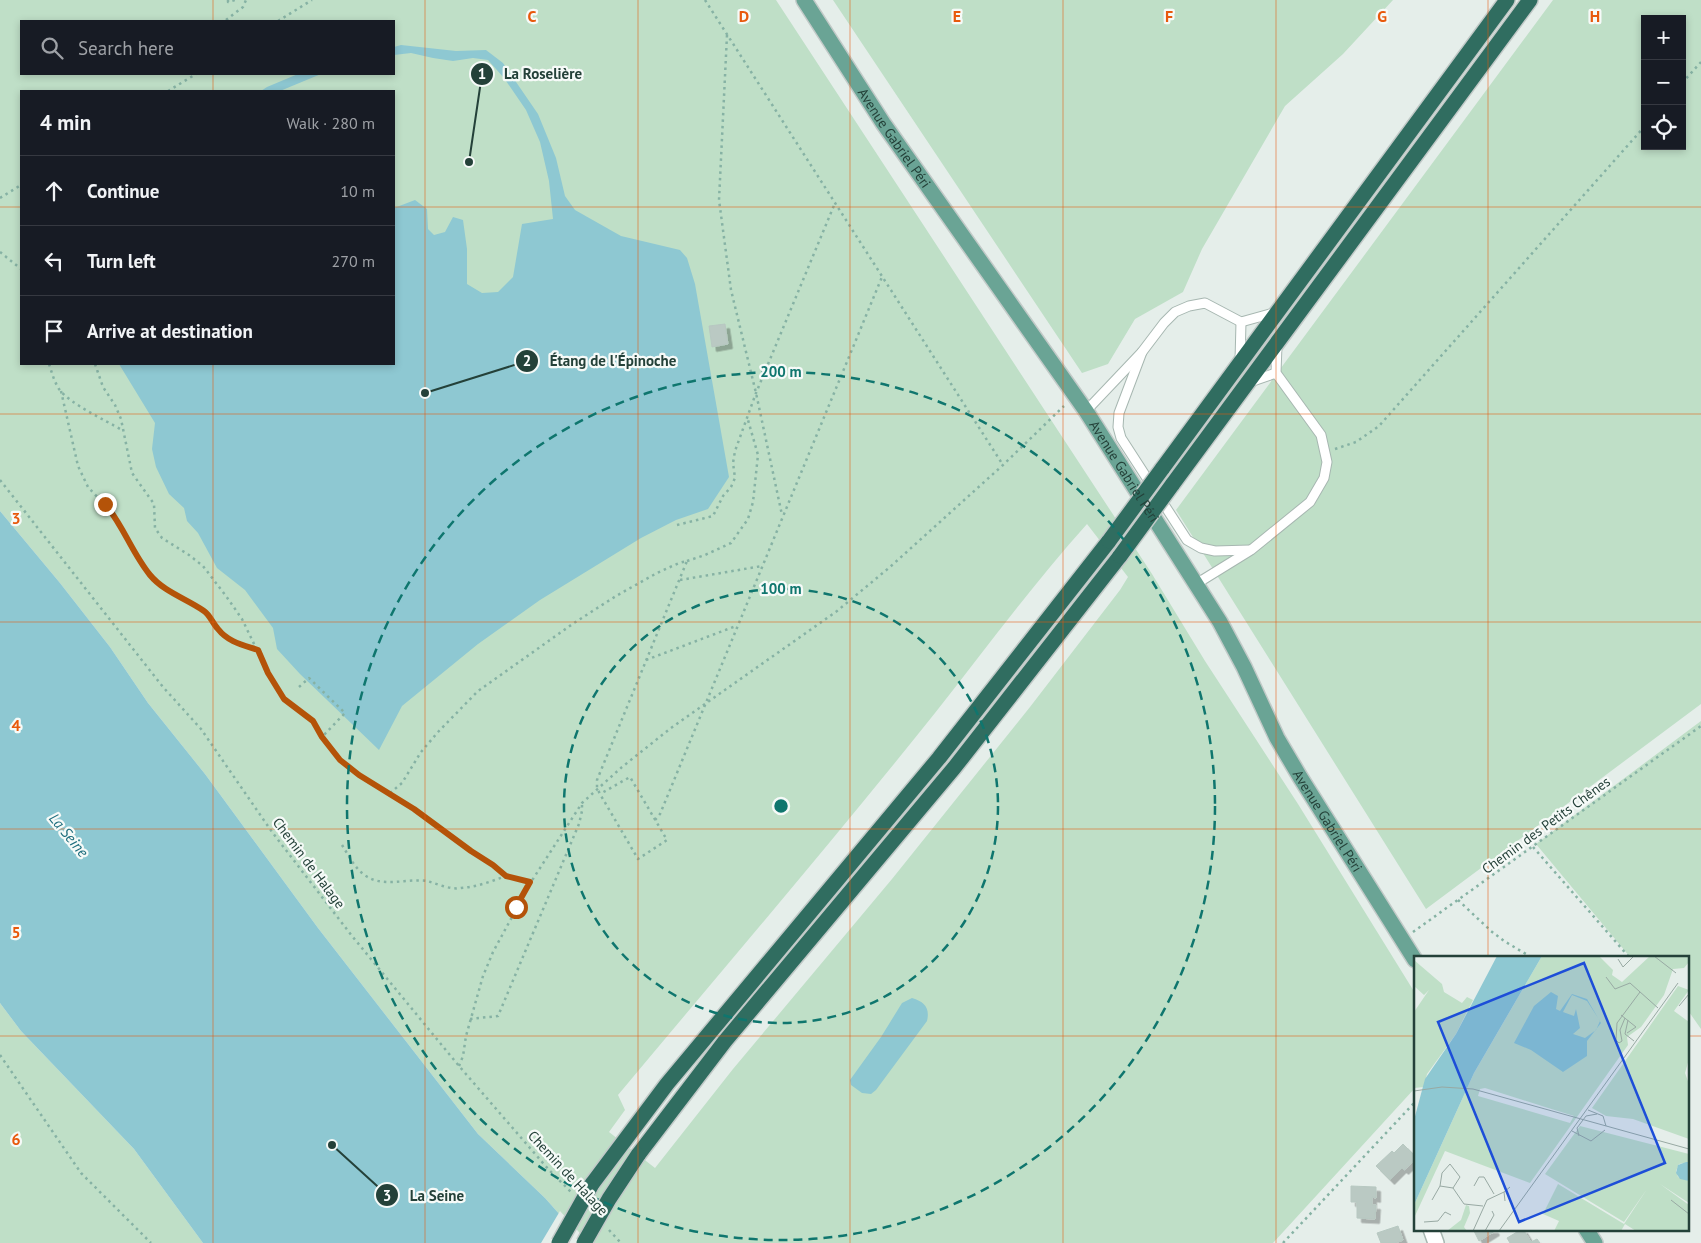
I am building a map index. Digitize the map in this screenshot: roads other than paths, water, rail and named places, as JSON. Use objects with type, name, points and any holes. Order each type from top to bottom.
[{"type":"highway","points":[[559,1243],[592,1184],[673,1076],[939,758],[1109,541],[1507,0]]},
{"type":"highway","points":[[584,1243],[609,1199],[638,1155],[725,1041],[954,768],[1120,556],[1530,0]]},
{"type":"main road","name":"Avenue Gabriel Péri","points":[[804,0],[883,123],[1086,411],[1224,630],[1277,738],[1414,958]]},
{"type":"main road","points":[[1587,1230],[1595,1243]]},
{"type":"street","points":[[1431,1230],[1436,1243]]},
{"type":"lane","points":[[1086,411],[1142,352],[1175,312],[1189,306],[1205,303],[1241,322],[1278,311]]},
{"type":"lane","points":[[1240,364],[1241,322]]},
{"type":"lane","points":[[1196,584],[1250,550],[1310,502],[1324,478],[1327,462],[1321,435],[1276,373],[1277,343]]},
{"type":"lane","points":[[1142,352],[1119,413],[1118,427],[1121,438],[1187,540],[1201,548],[1250,550]]},
{"type":"lane","points":[[1248,382],[1276,373]]},
{"type":"water","points":[[401,45],[456,51],[486,50],[503,63],[538,114],[556,158],[565,196],[575,210],[621,236],[680,250],[687,258],[695,284],[729,477],[708,509],[676,520],[641,538],[540,600],[478,644],[402,706],[379,750],[300,674],[277,649],[273,628],[245,590],[217,568],[198,533],[187,521],[184,508],[169,494],[156,467],[152,449],[155,423],[120,365],[395,365],[395,208],[415,200],[427,209],[428,229],[434,235],[445,232],[453,217],[463,220],[467,249],[467,284],[482,293],[498,292],[513,277],[522,224],[553,219],[549,181],[540,142],[526,110],[504,78],[488,60],[473,58],[453,61],[411,53],[395,55],[395,47]]},
{"type":"water","points":[[296,75],[319,75],[282,90],[262,90]]},
{"type":"water","points":[[0,511],[110,647],[148,703],[205,774],[318,928],[478,1134],[545,1198],[585,1243],[203,1243],[134,1149],[21,1031],[0,1003]]},
{"type":"water","points":[[912,998],[926,1006],[928,1012],[927,1021],[876,1090],[871,1094],[862,1093],[851,1085],[850,1080],[881,1037],[902,1003]]},
{"type":"place","name":"La Roselière","points":[[469,162]]},
{"type":"place","name":"Étang de l'Épinoche","points":[[425,393]]},
{"type":"place","name":"La Seine","points":[[332,1145]]}]
